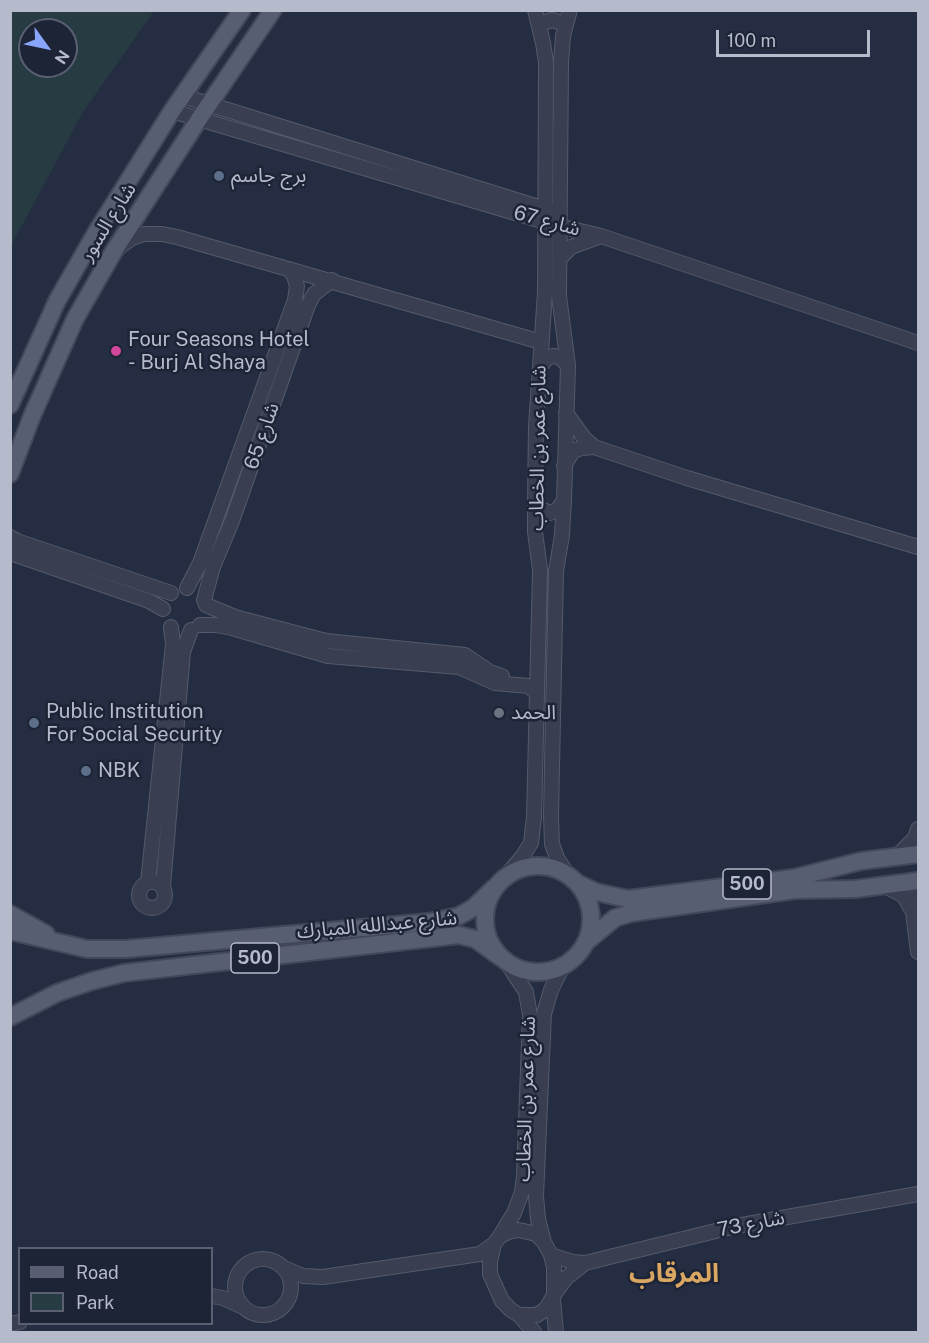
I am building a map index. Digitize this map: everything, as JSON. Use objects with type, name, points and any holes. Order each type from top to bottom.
[{"type":"main road","name":"شارع السور","points":[[10,405],[57,302],[97,231],[172,111],[242,10]]},
{"type":"main road","name":"شارع السور","points":[[10,474],[32,416],[71,328],[114,251],[273,10]]},
{"type":"main road","name":"500","points":[[499,882],[520,868],[536,865],[553,868],[596,892],[628,899],[794,878],[852,863],[918,854]]},
{"type":"main road","points":[[852,863],[846,874],[848,883],[855,889]]},
{"type":"main road","points":[[573,879],[586,896],[591,911],[586,942]]},
{"type":"main road","name":"500","points":[[504,960],[516,968],[534,972],[550,971],[563,966],[576,956],[586,942],[615,918],[631,913],[795,890],[855,889],[918,881]]},
{"type":"main road","points":[[499,882],[486,905],[484,924],[489,942],[504,960]]},
{"type":"main road","name":"شارع عبدالله المبارك","points":[[10,931],[97,950],[429,922],[459,916],[473,908],[499,882]]},
{"type":"main road","points":[[10,914],[62,944]]},
{"type":"main road","name":"شارع عبدالله المبارك","points":[[11,1017],[57,993],[92,981],[147,970],[459,935],[475,939],[504,960]]},
{"type":"street","name":"شارع عمر بن الخطاب","points":[[499,882],[522,857],[531,843],[534,817],[540,570],[535,532],[535,503],[540,342],[544,292],[546,62],[540,24],[535,10]]},
{"type":"street","name":"شارع عمر بن الخطاب","points":[[568,17],[561,63],[559,220],[559,296],[567,365],[566,413],[562,535],[556,571],[551,816],[552,844],[557,858],[573,879]]},
{"type":"street","points":[[540,24],[568,17]]},
{"type":"street","name":"شارع 67","points":[[183,96],[559,220],[918,343]]},
{"type":"street","name":"شارع 67","points":[[172,111],[544,215]]},
{"type":"street","points":[[114,251],[132,238],[144,234],[162,234],[332,280],[540,342]]},
{"type":"street","points":[[559,259],[572,247],[601,236]]},
{"type":"street","name":"شارع 65","points":[[187,588],[200,563],[295,300],[297,286],[289,268]]},
{"type":"street","name":"شارع 65","points":[[205,603],[213,567],[232,521],[308,305],[314,294],[332,280]]},
{"type":"street","points":[[540,368],[547,358],[553,356],[564,360],[567,365]]},
{"type":"street","points":[[566,413],[584,438],[594,447]]},
{"type":"street","points":[[564,466],[573,451],[594,447],[687,478],[918,547]]},
{"type":"street","points":[[535,503],[538,508],[550,513],[556,511],[564,501]]},
{"type":"street","points":[[10,537],[171,593]]},
{"type":"street","points":[[10,553],[149,601],[163,609]]},
{"type":"street","points":[[148,882],[173,644],[171,627],[165,618],[163,609],[171,593],[187,588],[197,592],[205,603],[235,617],[326,641],[459,654],[471,658],[490,672],[505,676],[529,677],[538,670]]},
{"type":"street","points":[[163,886],[156,882],[148,882],[141,887],[139,895],[142,903],[149,908],[158,907],[164,902],[166,894],[163,886],[165,850],[183,652],[195,627],[205,616],[205,603]]},
{"type":"street","points":[[171,627],[184,631],[195,627],[216,625],[328,656],[459,667],[495,682],[528,686],[537,693]]},
{"type":"street","points":[[897,856],[915,838],[918,829]]},
{"type":"street","points":[[885,886],[904,896],[910,903],[918,952]]},
{"type":"street","points":[[913,912],[918,892]]},
{"type":"street","name":"شارع عمر بن الخطاب","points":[[497,1240],[514,1213],[523,1184],[530,1026],[526,992],[504,960]]},
{"type":"street","name":"شارع عمر بن الخطاب","points":[[548,1248],[538,1219],[536,1196],[544,1014],[551,990],[563,966]]},
{"type":"street","name":"شارع 73","points":[[548,1248],[573,1262],[585,1263],[736,1226],[918,1194]]},
{"type":"street","points":[[284,1268],[303,1276],[322,1277],[472,1255],[488,1250],[497,1240],[511,1231],[528,1231],[536,1234],[548,1248],[555,1279],[553,1297],[556,1332]]},
{"type":"street","points":[[490,1274],[490,1262],[497,1240]]},
{"type":"street","points":[[472,1255],[481,1261],[490,1274],[502,1300],[534,1332]]},
{"type":"street","points":[[213,1293],[251,1261],[260,1259],[277,1262],[289,1276],[291,1286],[286,1304]]},
{"type":"street","name":"شارع 73","points":[[553,1297],[566,1278],[585,1263]]},
{"type":"street","points":[[238,1273],[235,1292],[244,1308]]},
{"type":"street","points":[[213,1294],[252,1313],[270,1314],[286,1304],[302,1287],[322,1277]]},
{"type":"street","points":[[519,1315],[537,1315],[546,1309],[553,1297]]},
{"type":"green space","points":[[11,10],[154,11],[83,112],[11,246]]},
{"type":"place","name":"برج جاسم","points":[[219,176]]},
{"type":"place","name":"Four Seasons Hotel - Burj Al Shaya","points":[[116,351]]},
{"type":"place","name":"الحمد","points":[[499,713]]},
{"type":"place","name":"Public Institution For Social Security","points":[[34,723]]},
{"type":"place","name":"NBK","points":[[86,771]]},
{"type":"district","name":"المرقاب","points":[[674,1274]]}]
